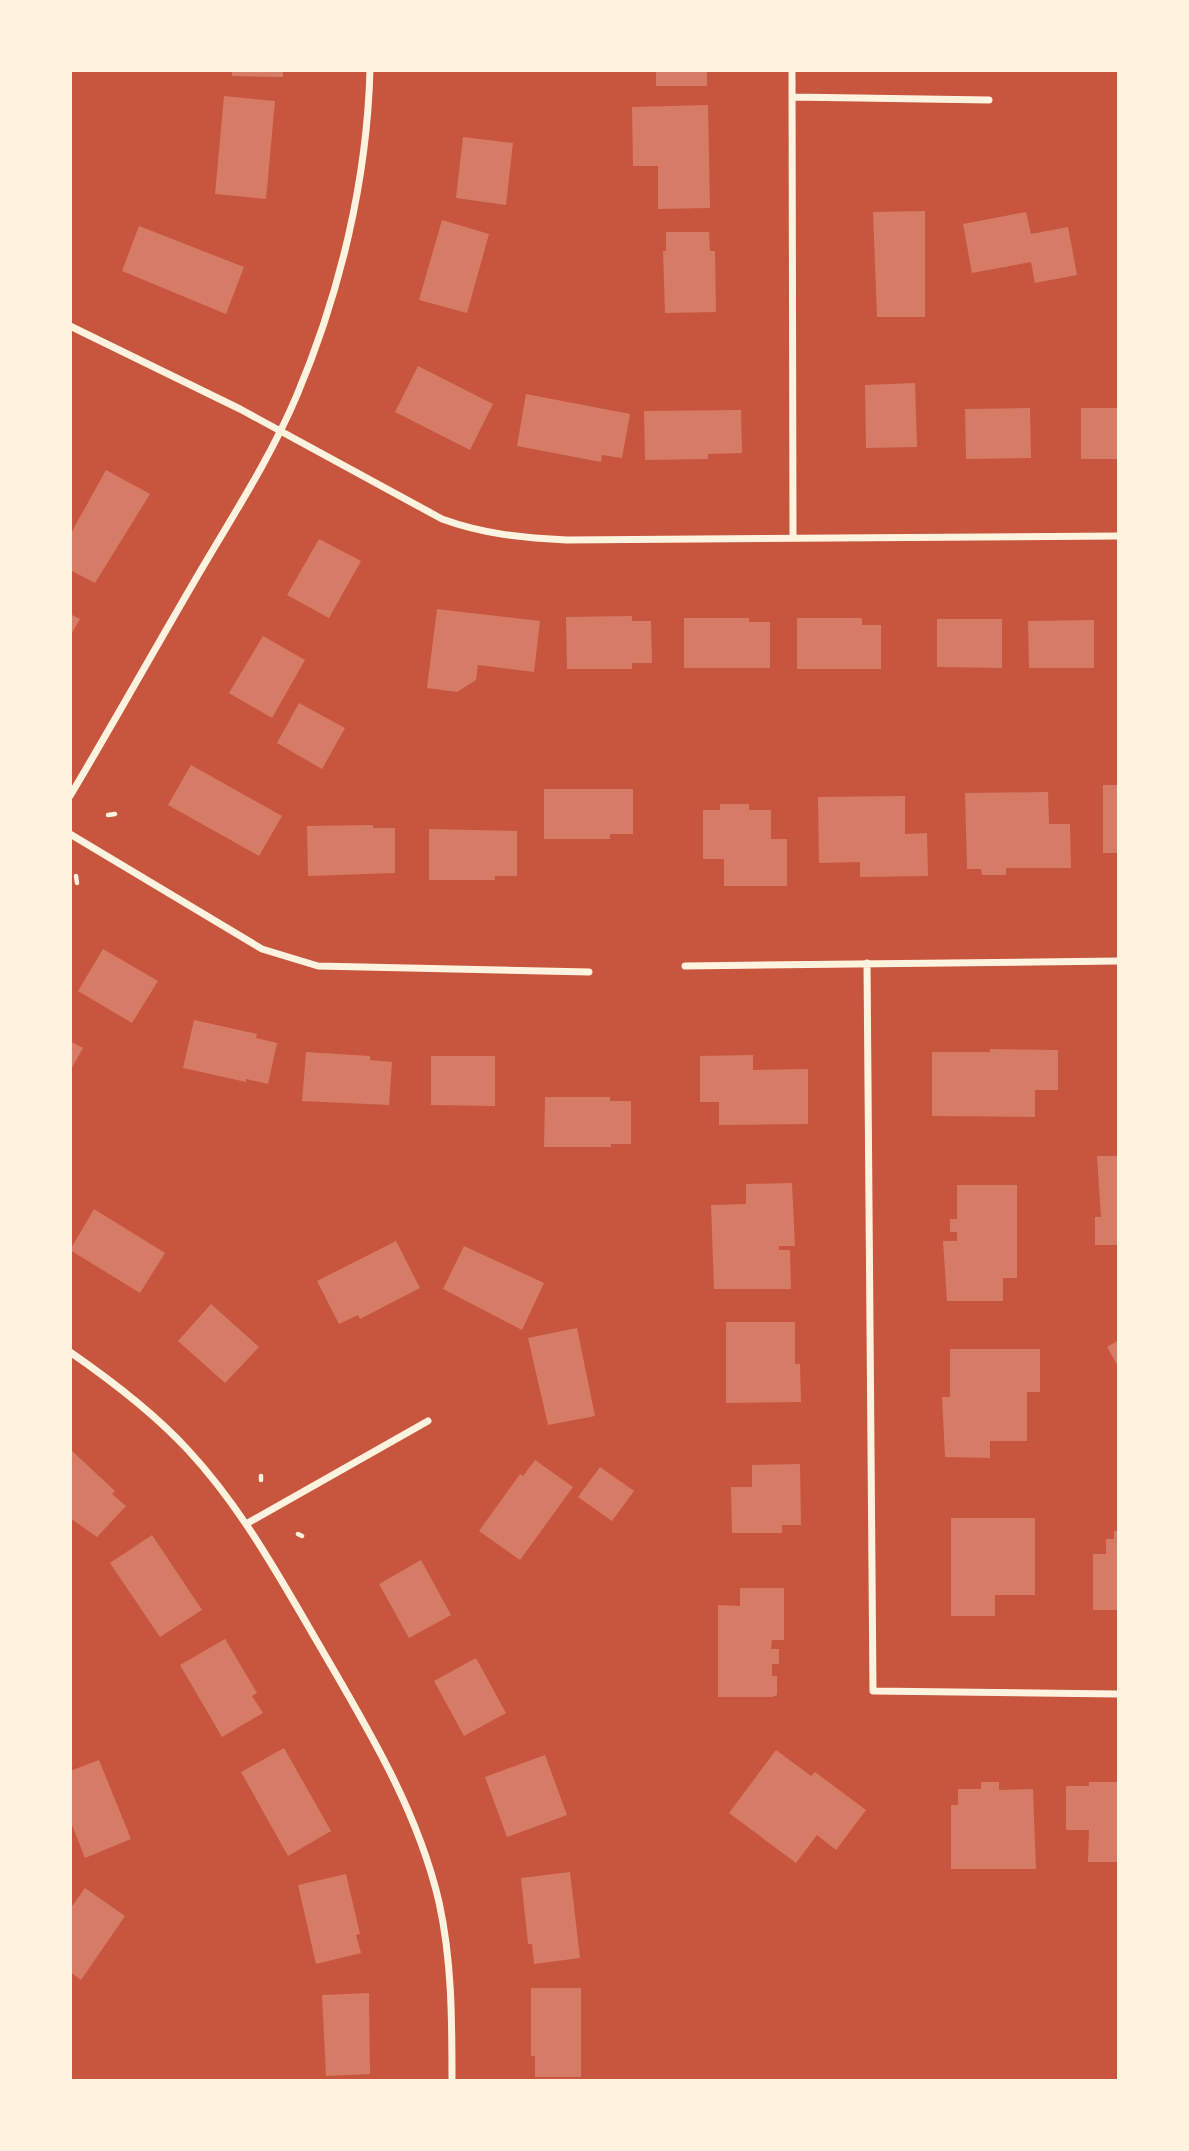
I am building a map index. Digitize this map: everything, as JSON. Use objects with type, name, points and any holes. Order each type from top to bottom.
[{"type":"street","points":[[70,796],[280,431],[315,348],[345,247],[364,142],[370,70]]},
{"type":"street","points":[[792,70],[793,536]]},
{"type":"street","points":[[792,97],[989,100]]},
{"type":"street","points":[[70,326],[280,431],[442,519],[472,530],[505,536],[567,540],[793,536],[1119,536]]},
{"type":"street","points":[[70,834],[262,949],[318,966],[589,972]]},
{"type":"street","points":[[685,966],[1119,961]]},
{"type":"street","points":[[867,963],[873,1691],[1119,1694]]},
{"type":"street","points":[[70,1352],[162,1422],[218,1484],[279,1576],[401,1790],[438,1900],[447,1951],[452,2003],[452,2081]]},
{"type":"street","points":[[246,1524],[428,1421]]},
{"type":"path","points":[[76,876],[77,883]]},
{"type":"building","points":[[232,70],[283,70],[283,77],[232,76]]},
{"type":"building","points":[[656,70],[707,70],[707,86],[656,86]]},
{"type":"building","points":[[224,96],[275,101],[266,199],[215,194]]},
{"type":"building","points":[[708,105],[710,208],[658,209],[658,166],[633,166],[632,107]]},
{"type":"building","points":[[463,137],[513,143],[506,205],[456,198]]},
{"type":"building","points":[[925,211],[925,317],[877,317],[873,212]]},
{"type":"building","points":[[1026,212],[1031,234],[1068,227],[1077,275],[1035,283],[1031,262],[972,273],[963,224]]},
{"type":"building","points":[[442,220],[489,234],[467,313],[419,300]]},
{"type":"building","points":[[139,226],[244,267],[226,314],[122,271]]},
{"type":"building","points":[[666,232],[709,232],[710,251],[715,251],[716,312],[665,313],[663,251],[666,251]]},
{"type":"building","points":[[418,366],[493,404],[470,450],[395,412]]},
{"type":"building","points":[[915,383],[917,447],[866,448],[865,385]]},
{"type":"building","points":[[526,394],[630,414],[622,458],[602,455],[601,462],[517,446]]},
{"type":"building","points":[[1030,408],[1031,458],[966,459],[965,409]]},
{"type":"building","points":[[1081,408],[1119,408],[1119,459],[1081,459]]},
{"type":"building","points":[[741,410],[742,453],[708,454],[708,459],[645,460],[644,411]]},
{"type":"building","points":[[106,470],[150,494],[95,583],[70,570],[70,535]]},
{"type":"building","points":[[319,539],[361,561],[329,618],[287,595]]},
{"type":"building","points":[[437,609],[540,621],[534,672],[478,665],[476,680],[457,692],[427,688]]},
{"type":"building","points":[[70,614],[80,619],[70,636]]},
{"type":"building","points":[[632,616],[632,621],[651,621],[652,663],[632,663],[632,669],[567,669],[566,617]]},
{"type":"building","points":[[684,618],[749,618],[749,622],[770,622],[770,668],[684,668]]},
{"type":"building","points":[[797,618],[862,618],[862,625],[881,625],[881,669],[797,669]]},
{"type":"building","points":[[937,619],[1002,619],[1002,668],[937,667]]},
{"type":"building","points":[[1094,620],[1094,668],[1029,668],[1028,621]]},
{"type":"building","points":[[263,636],[305,660],[272,718],[229,693]]},
{"type":"building","points":[[299,703],[345,728],[322,769],[277,743]]},
{"type":"building","points":[[191,765],[282,816],[259,856],[168,805]]},
{"type":"building","points":[[1103,785],[1119,785],[1119,853],[1103,853]]},
{"type":"building","points":[[544,789],[633,789],[633,834],[610,834],[610,839],[544,839]]},
{"type":"building","points":[[1048,792],[1049,824],[1070,824],[1071,868],[1006,868],[1006,875],[982,875],[981,869],[967,869],[965,793]]},
{"type":"building","points":[[905,796],[905,834],[927,833],[928,876],[860,877],[860,862],[819,863],[818,797]]},
{"type":"building","points":[[720,804],[749,804],[749,810],[771,810],[771,839],[787,839],[787,886],[724,886],[724,859],[703,859],[703,810],[720,810]]},
{"type":"building","points":[[373,825],[373,828],[395,828],[395,873],[308,876],[307,826]]},
{"type":"building","points":[[429,829],[517,831],[517,876],[495,876],[495,880],[429,880]]},
{"type":"building","points":[[103,949],[158,981],[132,1023],[78,991]]},
{"type":"building","points":[[194,1020],[257,1034],[256,1038],[277,1043],[268,1084],[246,1079],[246,1082],[183,1068]]},
{"type":"building","points":[[70,1041],[83,1048],[70,1071]]},
{"type":"building","points":[[990,1049],[1058,1050],[1058,1090],[1035,1090],[1035,1117],[932,1116],[932,1052],[990,1052]]},
{"type":"building","points":[[306,1052],[370,1056],[370,1060],[392,1062],[389,1105],[302,1101]]},
{"type":"building","points":[[753,1055],[753,1070],[808,1069],[808,1124],[719,1125],[719,1102],[700,1102],[700,1056]]},
{"type":"building","points":[[431,1056],[495,1056],[495,1106],[431,1105]]},
{"type":"building","points":[[545,1097],[610,1097],[610,1101],[631,1101],[631,1144],[611,1144],[611,1147],[544,1147]]},
{"type":"building","points":[[1097,1156],[1119,1156],[1119,1245],[1095,1245],[1095,1217],[1101,1217]]},
{"type":"building","points":[[792,1183],[795,1246],[779,1246],[779,1250],[790,1250],[791,1289],[714,1289],[711,1205],[746,1204],[746,1184]]},
{"type":"building","points":[[957,1185],[1017,1185],[1017,1278],[1003,1278],[1003,1301],[947,1301],[943,1241],[957,1241],[957,1232],[950,1232],[950,1219],[957,1219]]},
{"type":"building","points":[[94,1209],[165,1253],[140,1293],[70,1250]]},
{"type":"building","points":[[396,1241],[420,1288],[360,1319],[358,1315],[339,1324],[317,1281]]},
{"type":"building","points":[[464,1246],[544,1283],[522,1330],[443,1289]]},
{"type":"building","points":[[211,1304],[259,1347],[225,1383],[178,1341]]},
{"type":"building","points":[[726,1322],[795,1322],[795,1364],[800,1364],[801,1402],[726,1403]]},
{"type":"building","points":[[577,1328],[595,1416],[548,1425],[528,1338]]},
{"type":"building","points":[[1119,1340],[1119,1368],[1107,1347]]},
{"type":"building","points":[[950,1349],[1040,1349],[1040,1392],[1027,1392],[1027,1441],[990,1441],[990,1458],[945,1457],[942,1397],[950,1397]]},
{"type":"building","points":[[70,1449],[115,1491],[112,1494],[126,1506],[97,1537],[70,1518]]},
{"type":"building","points":[[535,1460],[573,1487],[520,1560],[479,1531],[520,1474],[523,1476]]},
{"type":"building","points":[[800,1464],[801,1525],[782,1525],[782,1533],[732,1533],[731,1487],[752,1487],[752,1465]]},
{"type":"building","points":[[600,1467],[634,1491],[612,1521],[578,1497]]},
{"type":"building","points":[[951,1518],[1035,1518],[1035,1595],[995,1595],[995,1616],[951,1616]]},
{"type":"building","points":[[1114,1531],[1119,1531],[1119,1610],[1093,1610],[1093,1554],[1106,1554],[1106,1539],[1114,1539]]},
{"type":"building","points":[[152,1535],[202,1610],[160,1637],[110,1563]]},
{"type":"building","points":[[421,1560],[451,1615],[409,1638],[379,1584]]},
{"type":"building","points":[[740,1588],[784,1588],[784,1640],[772,1640],[771,1649],[779,1649],[779,1664],[772,1664],[772,1676],[777,1676],[777,1695],[772,1697],[718,1697],[718,1605],[740,1606]]},
{"type":"building","points":[[225,1639],[257,1693],[252,1696],[263,1713],[222,1737],[180,1665]]},
{"type":"building","points":[[476,1658],[506,1713],[464,1736],[434,1681]]},
{"type":"building","points":[[284,1748],[331,1831],[288,1856],[241,1772]]},
{"type":"building","points":[[776,1750],[811,1776],[815,1772],[866,1810],[836,1850],[817,1835],[796,1863],[729,1813]]},
{"type":"building","points":[[545,1755],[567,1815],[507,1837],[485,1777]]},
{"type":"building","points":[[99,1760],[131,1839],[85,1858],[70,1820],[70,1771]]},
{"type":"building","points":[[981,1782],[999,1782],[999,1790],[1033,1789],[1036,1869],[951,1869],[951,1805],[958,1805],[958,1789],[981,1789]]},
{"type":"building","points":[[1089,1782],[1119,1782],[1119,1862],[1088,1862],[1089,1830],[1066,1830],[1066,1786],[1089,1786]]},
{"type":"building","points":[[570,1872],[580,1958],[534,1964],[532,1944],[528,1944],[521,1878]]},
{"type":"building","points":[[346,1874],[360,1934],[356,1935],[361,1953],[316,1964],[298,1885]]},
{"type":"building","points":[[85,1888],[125,1916],[81,1980],[70,1972],[70,1909]]},
{"type":"building","points":[[531,1988],[581,1988],[581,2077],[535,2077],[535,2056],[531,2056]]},
{"type":"building","points":[[369,1993],[370,2074],[326,2076],[322,1995]]}]
